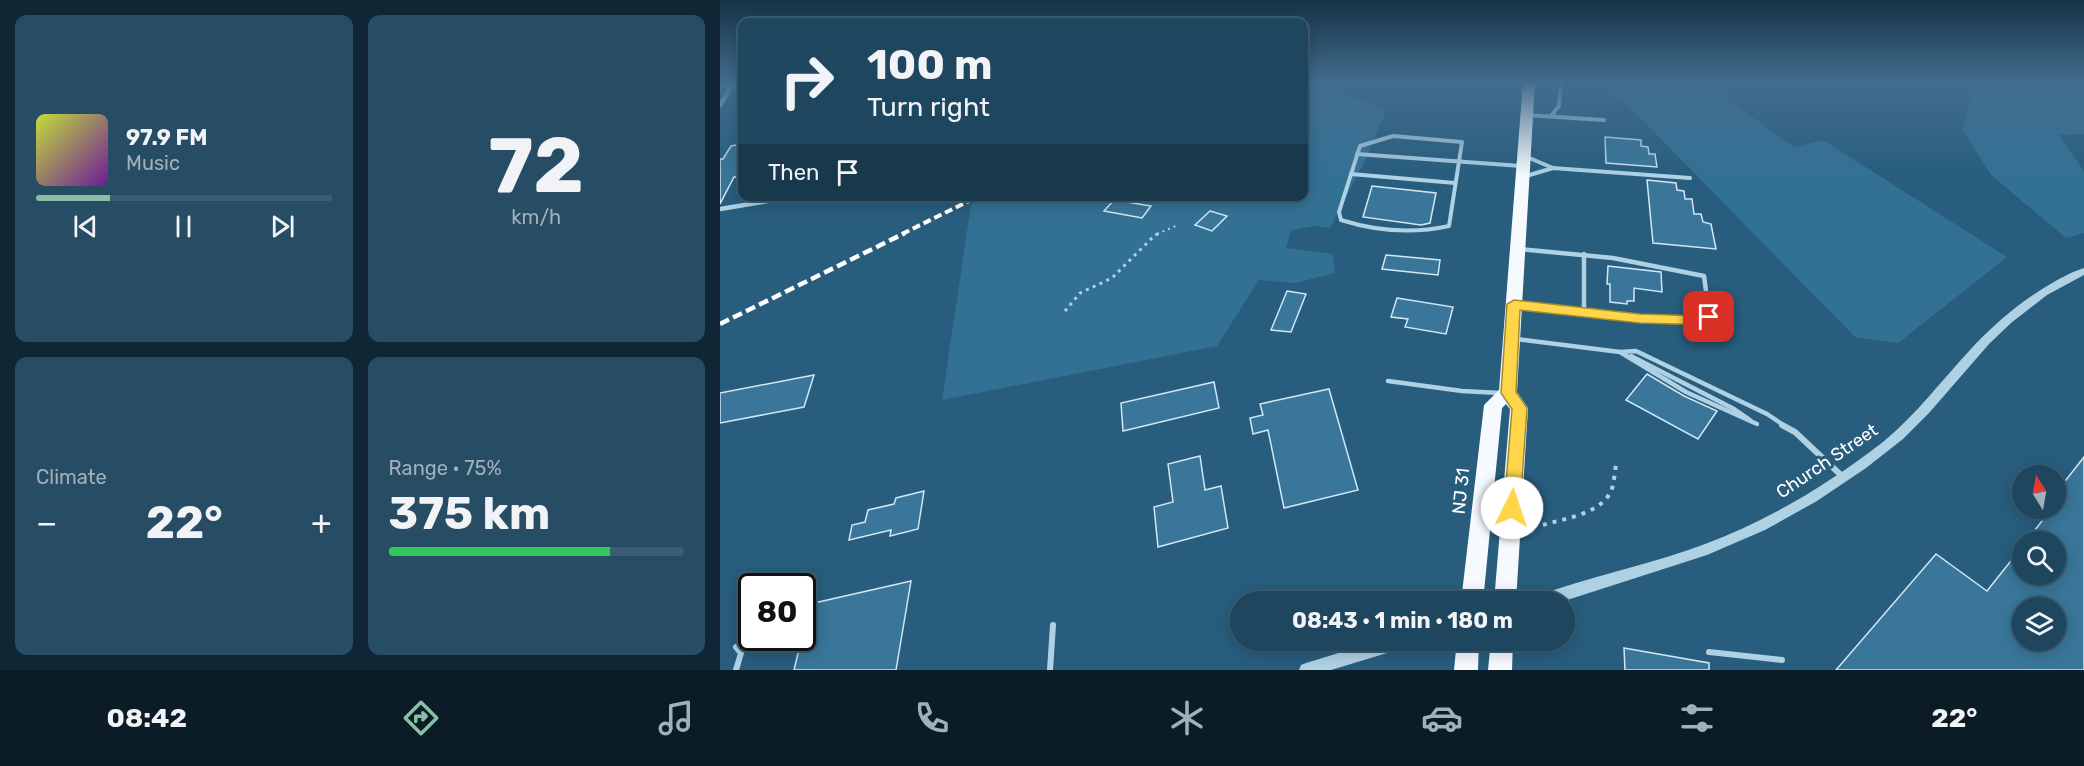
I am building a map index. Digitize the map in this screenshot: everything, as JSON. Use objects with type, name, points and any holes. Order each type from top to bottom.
[{"type":"highway","points":[[1506,591],[1519,408],[1508,393],[1527,115]]},
{"type":"highway","name":"NJ 31","points":[[1473,591],[1493,405],[1508,393]]},
{"type":"highway","points":[[1466,670],[1467,651]]},
{"type":"highway","points":[[1500,670],[1501,651]]},
{"type":"street","points":[[720,209],[768,201]]},
{"type":"street","name":"Church Street","points":[[1575,591],[1681,559],[1717,545],[1805,503],[1887,446],[1910,425],[1985,341],[2023,307],[2060,283],[2084,271]]},
{"type":"street","points":[[1306,670],[1370,651]]},
{"type":"lane","points":[[1527,115],[1604,120]]},
{"type":"lane","points":[[1393,136],[1460,140],[1462,142],[1459,160],[1449,226],[1434,231],[1356,226],[1341,220],[1339,212],[1360,146],[1393,136]]},
{"type":"lane","points":[[1358,154],[1689,178]]},
{"type":"lane","points":[[1524,166],[1552,168]]},
{"type":"lane","points":[[1351,174],[1455,183]]},
{"type":"lane","points":[[1514,304],[1640,318],[1710,321],[1704,276],[1661,265],[1584,254],[1517,249]]},
{"type":"lane","points":[[1584,254],[1584,312]]},
{"type":"lane","points":[[1511,339],[1636,351],[1767,414],[1773,420],[1795,432],[1843,477]]},
{"type":"lane","points":[[1620,351],[1647,371],[1728,414],[1757,424]]},
{"type":"lane","points":[[1388,381],[1462,391],[1508,393]]},
{"type":"lane","points":[[1050,670],[1053,625]]},
{"type":"lane","points":[[736,647],[741,653],[736,670]]},
{"type":"lane","points":[[1709,652],[1782,660]]},
{"type":"path","points":[[1065,311],[1080,293],[1112,278],[1147,242],[1178,225]]},
{"type":"path","points":[[1543,525],[1591,509],[1602,502],[1610,494],[1617,461]]},
{"type":"shaded area","points":[[1308,113],[1385,113],[1364,163],[1330,228],[1315,226],[1291,230],[1286,248],[1333,254],[1335,273],[1295,283],[1259,280],[1217,346],[942,400],[971,205],[979,201],[1308,201]]},
{"type":"shaded area","points":[[1636,113],[1747,113],[1794,147],[1823,140],[2007,257],[1898,343],[1855,337]]},
{"type":"shaded area","points":[[1967,113],[2084,113],[2084,134],[2059,135],[2084,171],[2084,233],[2066,238],[1991,175],[1962,129]]},
{"type":"building","points":[[1605,137],[1641,140],[1641,146],[1648,147],[1649,154],[1655,154],[1657,167],[1606,163]]},
{"type":"building","points":[[738,145],[738,177],[734,177],[720,204],[720,159],[723,159],[731,146]]},
{"type":"building","points":[[1647,180],[1676,183],[1677,190],[1684,191],[1685,199],[1692,199],[1694,214],[1701,214],[1703,222],[1711,224],[1716,249],[1653,243]]},
{"type":"building","points":[[1372,186],[1436,193],[1430,223],[1421,225],[1363,217]]},
{"type":"building","points":[[1113,201],[1151,206],[1142,218],[1104,211]]},
{"type":"building","points":[[1210,211],[1227,216],[1212,231],[1195,225]]},
{"type":"building","points":[[1386,255],[1440,260],[1438,275],[1382,269]]},
{"type":"building","points":[[1608,266],[1661,272],[1662,292],[1634,288],[1634,301],[1627,301],[1627,304],[1610,302],[1610,284],[1607,284]]},
{"type":"building","points":[[1287,291],[1306,294],[1291,332],[1271,330]]},
{"type":"building","points":[[1397,298],[1453,307],[1446,334],[1405,327],[1408,319],[1391,317]]},
{"type":"building","points":[[1647,374],[1684,396],[1717,411],[1698,439],[1626,400]]},
{"type":"building","points":[[814,375],[804,407],[720,423],[720,393]]},
{"type":"building","points":[[1214,382],[1219,408],[1123,431],[1121,403]]},
{"type":"building","points":[[1329,389],[1358,490],[1284,508],[1268,430],[1253,434],[1250,418],[1263,415],[1260,404]]},
{"type":"building","points":[[1200,456],[1205,490],[1221,486],[1228,528],[1158,547],[1154,507],[1173,502],[1168,464]]},
{"type":"building","points":[[2084,457],[2084,670],[1836,670],[1936,554],[1987,591],[2012,560],[2012,585],[2066,585],[2066,531],[2034,531],[2043,519],[2066,519],[2066,480]]},
{"type":"building","points":[[924,491],[918,529],[890,536],[891,530],[849,540],[852,525],[865,522],[868,510],[894,504],[896,498]]},
{"type":"building","points":[[911,581],[896,670],[794,670],[799,651],[816,651],[816,603]]},
{"type":"building","points":[[1624,648],[1709,663],[1709,670],[1625,670]]},
{"type":"railway","points":[[902,234],[969,201]]},
{"type":"railway","points":[[720,324],[905,233]]},
{"type":"route","points":[[1512,508],[1519,408],[1508,393],[1514,304],[1640,318],[1710,321],[1709,317]]}]
